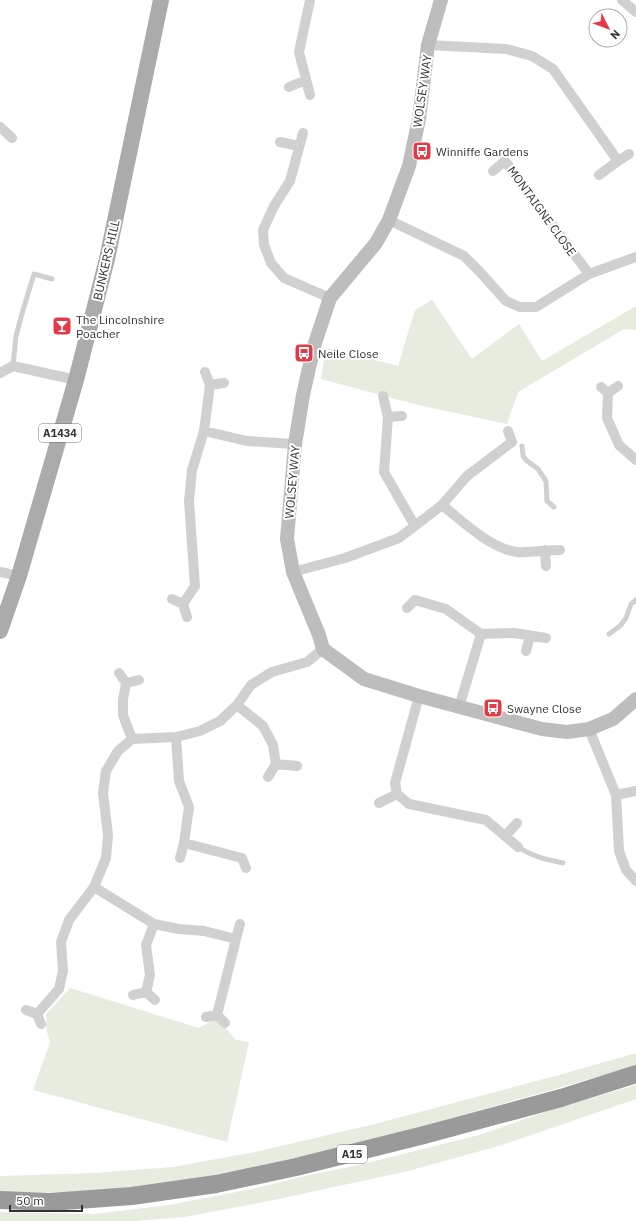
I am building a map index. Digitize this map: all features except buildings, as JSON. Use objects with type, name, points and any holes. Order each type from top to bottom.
[{"type":"highway","name":"A15","points":[[0,1200],[50,1202],[92,1199],[132,1196],[216,1184],[296,1167],[409,1139],[561,1098],[636,1074]]},
{"type":"main road","name":"BUNKERS HILL","points":[[0,631],[19,576],[76,380],[107,259],[161,0]]},
{"type":"street","points":[[310,0],[299,52],[310,95]]},
{"type":"street","name":"WOLSEY WAY","points":[[323,649],[293,572],[287,539],[295,444],[303,395],[314,346],[330,298],[376,244],[390,220],[409,166],[419,119],[428,45],[441,0]]},
{"type":"street","points":[[622,0],[636,12]]},
{"type":"street","points":[[428,45],[506,49],[532,56],[553,69],[618,161]]},
{"type":"street","points":[[289,87],[306,80]]},
{"type":"street","points":[[0,127],[12,138]]},
{"type":"street","points":[[303,133],[290,181],[274,206],[262,230],[264,245],[271,263],[284,278],[330,298]]},
{"type":"street","points":[[280,142],[299,146]]},
{"type":"street","points":[[599,175],[629,154]]},
{"type":"street","name":"MONTAIGNE CLOSE","points":[[493,171],[505,161],[589,274]]},
{"type":"street","points":[[390,220],[464,256],[506,301],[520,308],[536,307],[589,274],[636,257]]},
{"type":"street","points":[[0,373],[13,366],[76,380]]},
{"type":"street","points":[[183,604],[195,586],[189,501],[192,470],[204,431],[210,385],[205,372]]},
{"type":"street","points":[[210,385],[224,383]]},
{"type":"street","points":[[618,386],[604,390],[607,418],[619,445],[636,460]]},
{"type":"street","points":[[384,396],[388,417],[384,472],[415,526]]},
{"type":"street","points":[[388,417],[402,416]]},
{"type":"street","points":[[204,431],[247,440],[295,444]]},
{"type":"street","points":[[508,431],[512,442],[522,446]]},
{"type":"street","points":[[293,572],[345,558],[399,538],[442,505],[467,476],[512,442]]},
{"type":"street","points":[[442,505],[498,547],[517,552],[560,550]]},
{"type":"street","points":[[545,550],[546,566]]},
{"type":"street","points":[[0,572],[19,576]]},
{"type":"street","points":[[407,608],[414,595],[446,609],[481,634],[514,633],[546,638]]},
{"type":"street","points":[[172,599],[183,604],[187,617]]},
{"type":"street","points":[[459,707],[481,634]]},
{"type":"street","points":[[526,651],[530,636]]},
{"type":"street","points":[[38,1014],[58,988],[63,971],[61,942],[69,920],[94,887],[106,858],[108,835],[103,793],[106,771],[118,751],[132,739],[176,737],[200,731],[220,721],[237,705],[251,685],[272,672],[307,662],[323,649],[364,679],[419,696],[542,729],[567,732],[589,729],[613,719],[636,699]]},
{"type":"street","points":[[119,673],[126,683],[123,700],[123,715],[132,739]]},
{"type":"street","points":[[126,683],[139,680]]},
{"type":"street","points":[[419,696],[395,783],[397,794],[409,804],[486,820],[518,847]]},
{"type":"street","points":[[237,705],[263,726],[273,745],[276,764],[268,777]]},
{"type":"street","points":[[589,729],[616,795],[619,851],[626,870],[636,881]]},
{"type":"street","points":[[176,737],[179,781],[189,807],[184,843],[180,858]]},
{"type":"street","points":[[276,764],[297,766]]},
{"type":"street","points":[[616,795],[636,791]]},
{"type":"street","points":[[379,803],[397,794]]},
{"type":"street","points":[[505,836],[517,823]]},
{"type":"street","points":[[184,843],[242,858]]},
{"type":"street","points":[[242,858],[249,850]]},
{"type":"street","points":[[242,858],[246,868]]},
{"type":"street","points":[[94,887],[154,924],[179,929],[204,931],[236,939]]},
{"type":"street","points":[[146,992],[150,976],[146,945],[154,924]]},
{"type":"street","points":[[217,1015],[240,924]]},
{"type":"street","points":[[133,995],[146,992]]},
{"type":"street","points":[[146,992],[155,1000]]},
{"type":"street","points":[[26,1010],[38,1014]]},
{"type":"street","points":[[38,1014],[41,1024]]},
{"type":"street","points":[[206,1018],[217,1015]]},
{"type":"street","points":[[217,1015],[225,1023]]},
{"type":"lane","points":[[13,366],[16,336],[34,274],[52,279]]},
{"type":"lane","points":[[522,446],[523,456],[543,475],[546,481],[548,502],[554,507]]},
{"type":"lane","points":[[609,634],[620,626],[626,618],[631,604],[636,600]]},
{"type":"lane","points":[[518,847],[529,854],[540,858],[563,863]]},
{"type":"shaded area","points":[[432,300],[472,359],[519,324],[542,361],[636,306],[636,330],[624,329],[518,392],[507,424],[418,405],[321,379],[326,348],[398,366],[415,310]]},
{"type":"shaded area","points":[[70,988],[199,1028],[217,1018],[236,1040],[249,1042],[227,1142],[33,1090],[50,1042],[46,1028],[46,1014]]},
{"type":"shaded area","points":[[636,1053],[636,1065],[614,1072],[424,1126],[310,1155],[194,1179],[119,1189],[68,1192],[0,1193],[0,1176],[95,1173],[173,1167],[255,1152],[371,1125]]},
{"type":"shaded area","points":[[636,1085],[636,1099],[502,1145],[408,1171],[274,1200],[184,1217],[135,1221],[0,1221],[0,1212],[94,1214],[169,1205],[257,1188],[309,1175],[359,1165],[479,1135],[551,1110]]},
{"type":"place","name":"Winniffe Gardens","points":[[422,151]]},
{"type":"place","name":"The Lincolnshire Poacher","points":[[62,326]]},
{"type":"place","name":"Neile Close","points":[[304,353]]},
{"type":"place","name":"Swayne Close","points":[[493,708]]}]
